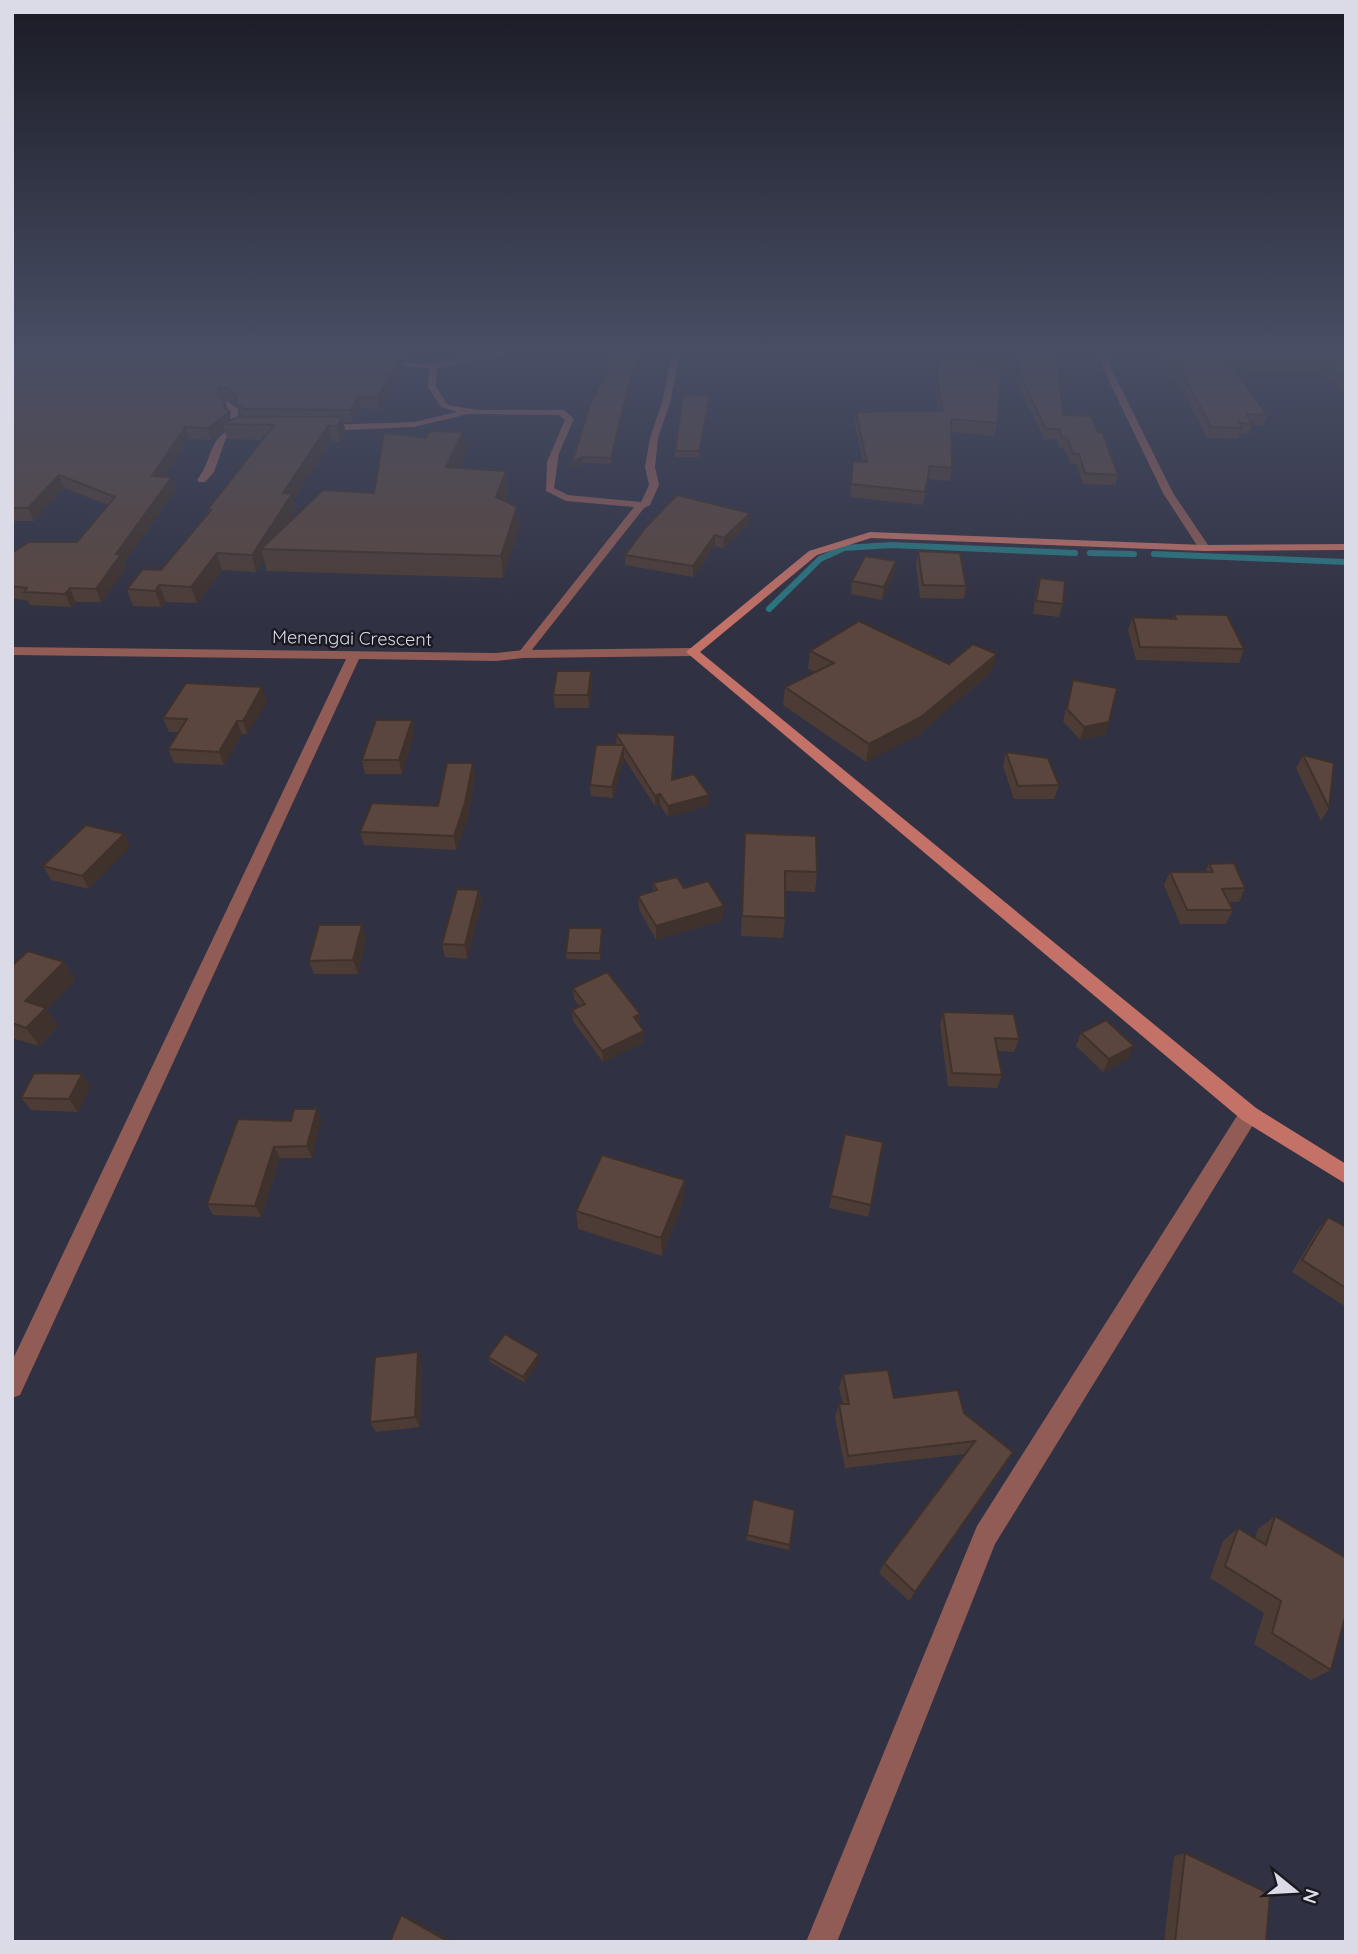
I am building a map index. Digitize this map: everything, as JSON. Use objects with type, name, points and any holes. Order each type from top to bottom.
[{"type":"street","points":[[1144,443],[1168,493],[1204,548]]},
{"type":"street","points":[[1346,547],[1204,548],[870,535],[813,553],[692,652],[1249,1114],[1346,1175]]},
{"type":"street","name":"Menengai Crescent","points":[[12,651],[496,657],[523,654],[692,652]]},
{"type":"street","points":[[12,1387],[354,656]]},
{"type":"street","points":[[821,1942],[986,1535],[1249,1114]]},
{"type":"lane","points":[[202,480],[211,472],[216,443]]},
{"type":"lane","points":[[559,443],[548,475],[549,489],[566,498],[645,505],[654,485],[650,467],[653,443]]},
{"type":"lane","points":[[523,654],[641,505]]},
{"type":"building","points":[[12,443],[174,443],[152,476],[172,477],[116,554],[121,554],[96,589],[70,588],[65,594],[24,592],[27,588],[12,586],[12,551],[29,542],[77,542],[115,497],[59,475],[28,508],[12,508]]},
{"type":"building","points":[[260,443],[316,443],[283,493],[292,494],[252,555],[217,553],[191,587],[159,585],[155,591],[127,589],[143,569],[161,570],[211,510],[208,509]]},
{"type":"building","points":[[382,443],[458,443],[446,467],[506,471],[496,497],[517,507],[501,556],[261,549],[323,490],[374,493]]},
{"type":"building","points":[[578,443],[615,443],[611,458],[582,457],[572,463]]},
{"type":"building","points":[[676,443],[701,443],[699,451],[675,451]]},
{"type":"building","points":[[863,443],[951,443],[952,468],[930,466],[925,492],[851,484],[853,461],[867,462]]},
{"type":"building","points":[[1069,443],[1106,443],[1118,475],[1085,473],[1079,454],[1073,453]]},
{"type":"building","points":[[677,495],[750,513],[724,538],[715,535],[693,566],[625,555],[646,527]]},
{"type":"building","points":[[918,551],[960,553],[966,586],[923,585]]},
{"type":"building","points":[[865,556],[896,561],[884,587],[852,581]]},
{"type":"building","points":[[1040,578],[1065,581],[1063,604],[1036,601]]},
{"type":"building","points":[[1174,614],[1227,615],[1244,649],[1140,647],[1133,617],[1176,619]]},
{"type":"building","points":[[859,621],[949,664],[973,644],[997,654],[921,717],[869,744],[785,687],[834,663],[810,651]]},
{"type":"building","points":[[557,671],[591,671],[588,695],[553,695]]},
{"type":"building","points":[[1073,680],[1117,688],[1109,722],[1084,727],[1067,709]]},
{"type":"building","points":[[186,683],[262,687],[243,721],[237,721],[219,752],[168,749],[187,719],[163,718]]},
{"type":"building","points":[[376,720],[412,720],[399,760],[362,760]]},
{"type":"building","points":[[615,733],[675,735],[672,780],[694,774],[709,795],[668,806],[660,794],[655,796],[624,747],[612,787],[590,785],[596,745],[623,745]]},
{"type":"building","points":[[1006,752],[1048,758],[1059,785],[1018,786]]},
{"type":"building","points":[[1303,755],[1334,763],[1329,808]]},
{"type":"building","points":[[447,763],[473,763],[465,803],[454,836],[360,832],[372,803],[438,806]]},
{"type":"building","points":[[86,825],[124,834],[82,876],[43,866]]},
{"type":"building","points":[[745,833],[816,836],[817,872],[785,871],[785,918],[742,916]]},
{"type":"building","points":[[1234,863],[1245,888],[1222,889],[1233,910],[1187,910],[1170,872],[1213,872],[1209,864]]},
{"type":"building","points":[[677,877],[684,888],[708,881],[724,906],[656,926],[638,896],[657,890],[653,883]]},
{"type":"building","points":[[457,889],[479,890],[465,945],[442,944]]},
{"type":"building","points":[[319,925],[362,925],[353,960],[309,961]]},
{"type":"building","points":[[569,928],[602,928],[600,953],[566,953]]},
{"type":"building","points":[[28,951],[64,962],[25,1001],[46,1008],[26,1028],[12,1023],[12,966]]},
{"type":"building","points":[[607,972],[640,1014],[634,1017],[644,1031],[602,1051],[572,1010],[585,1004],[573,988]]},
{"type":"building","points":[[943,1012],[1014,1014],[1019,1039],[995,1038],[1002,1075],[952,1073]]},
{"type":"building","points":[[1106,1020],[1134,1046],[1109,1059],[1081,1033]]},
{"type":"building","points":[[34,1073],[82,1074],[69,1099],[21,1098]]},
{"type":"building","points":[[294,1109],[317,1109],[307,1146],[274,1147],[255,1206],[207,1204],[238,1119],[291,1121]]},
{"type":"building","points":[[845,1134],[883,1142],[871,1205],[831,1196]]},
{"type":"building","points":[[602,1155],[685,1180],[661,1238],[576,1211]]},
{"type":"building","points":[[1328,1217],[1346,1227],[1346,1288],[1302,1260]]},
{"type":"building","points":[[505,1334],[539,1354],[523,1377],[488,1357]]},
{"type":"building","points":[[418,1352],[415,1417],[370,1422],[375,1357]]},
{"type":"building","points":[[888,1370],[894,1398],[958,1390],[964,1413],[1013,1452],[915,1592],[884,1563],[975,1441],[848,1456],[839,1404],[849,1404],[843,1374]]},
{"type":"building","points":[[753,1499],[795,1510],[790,1545],[747,1535]]},
{"type":"building","points":[[1275,1516],[1346,1558],[1346,1614],[1331,1670],[1272,1633],[1281,1601],[1225,1566],[1238,1528],[1266,1545]]},
{"type":"building","points":[[1185,1853],[1270,1894],[1266,1942],[1175,1942]]},
{"type":"building","points":[[401,1915],[445,1940],[444,1942],[390,1942]]},
{"type":"waterway","points":[[769,609],[820,559],[844,548],[892,545],[1075,553]]},
{"type":"waterway","points":[[1090,553],[1134,554]]},
{"type":"waterway","points":[[1154,554],[1346,562]]}]
